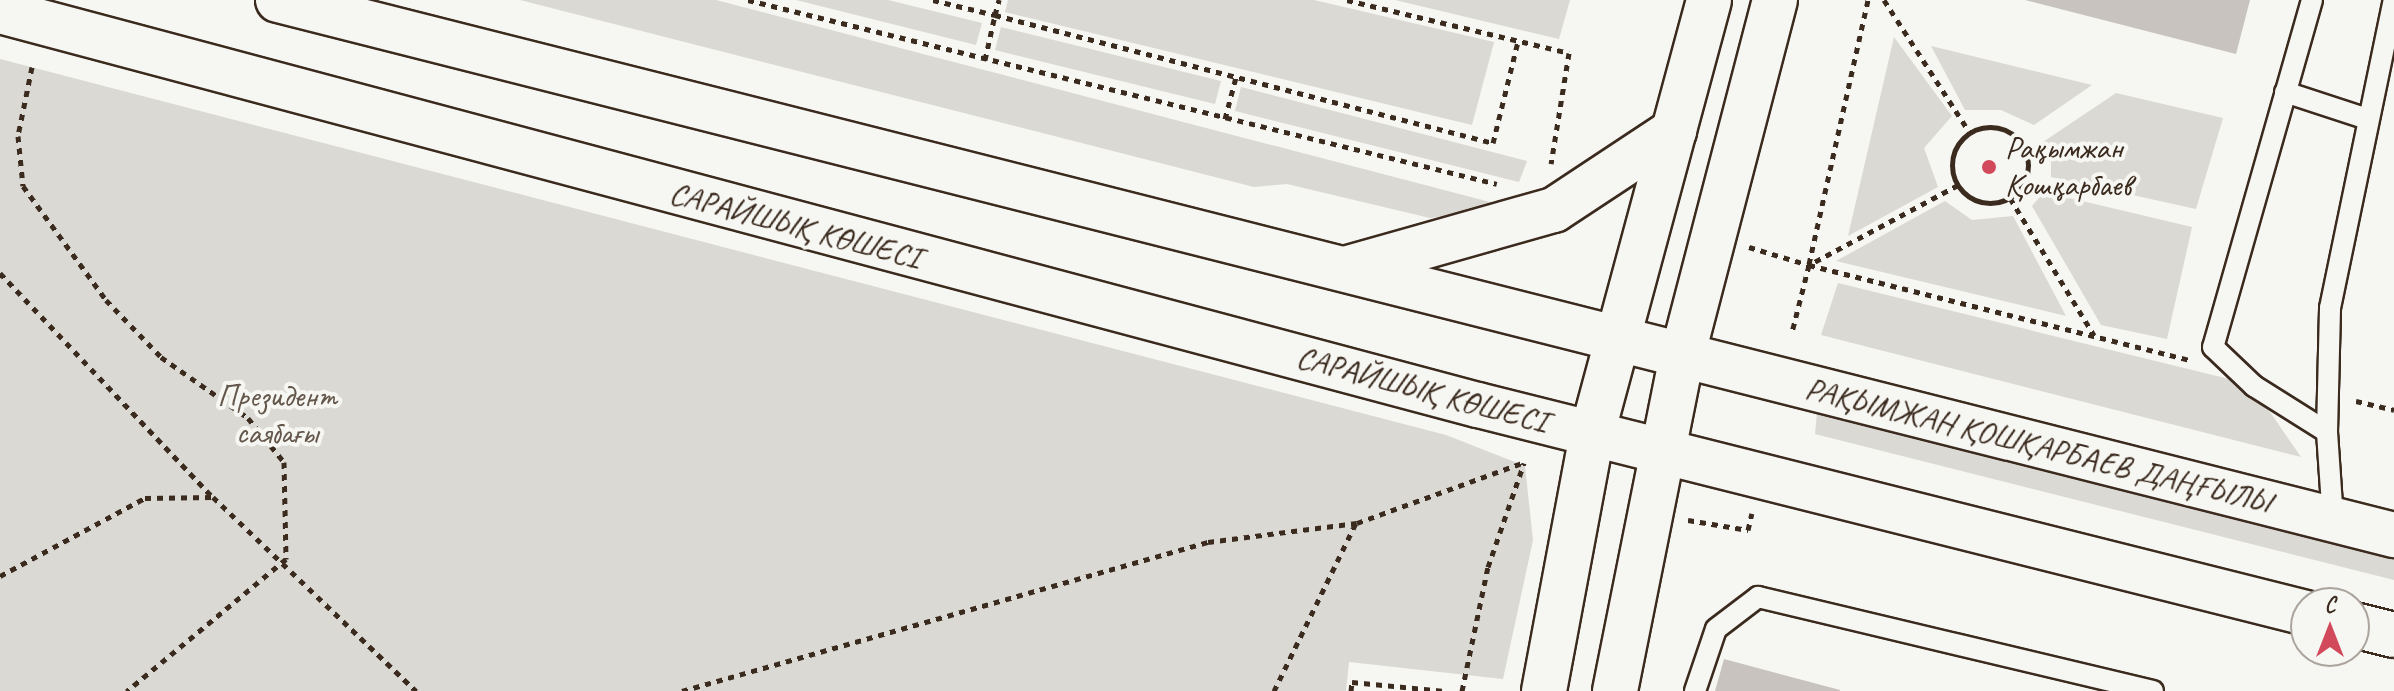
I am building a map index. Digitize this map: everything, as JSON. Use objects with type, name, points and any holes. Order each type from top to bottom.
[{"type":"main road","points":[[278,0],[1617,341]]},
{"type":"main road","points":[[1544,691],[1592,434],[1709,0]]},
{"type":"main road","points":[[1615,691],[1682,357],[1775,0]]},
{"type":"main road","name":"САРАЙШЫҚ КӨШЕСІ","points":[[0,11],[1661,450]]},
{"type":"main road","points":[[1340,271],[1554,210],[1674,131]]},
{"type":"main road","name":"РАҚЫМЖАН ҚОШҚАРБАЕВ ДАҢҒЫЛЫ","points":[[1617,341],[2394,535]]},
{"type":"main road","points":[[1661,450],[2290,609]]},
{"type":"main road","points":[[2370,629],[2394,635]]},
{"type":"lane","points":[[2312,0],[2213,347],[2240,372],[2327,432]]},
{"type":"lane","points":[[2333,520],[2327,432],[2333,395],[2330,308],[2394,0]]},
{"type":"lane","points":[[2285,92],[2367,119]]},
{"type":"lane","points":[[1695,691],[1716,629],[1758,597],[2153,691]]},
{"type":"path","points":[[748,0],[1515,188]]},
{"type":"path","points":[[933,0],[1493,143],[1518,41]]},
{"type":"path","points":[[985,60],[999,0]]},
{"type":"path","points":[[1347,0],[1569,53],[1548,181]]},
{"type":"path","points":[[1792,332],[1868,0]]},
{"type":"path","points":[[1884,0],[1970,133]]},
{"type":"path","points":[[32,67],[18,136],[23,186],[106,300],[161,357],[248,418],[284,462],[286,559]]},
{"type":"path","points":[[1225,119],[1236,77]]},
{"type":"path","points":[[2000,128],[2023,145],[2028,174],[2010,198],[1981,203],[1958,185],[1953,156],[1970,133],[2000,128]]},
{"type":"path","points":[[1809,265],[1958,185]]},
{"type":"path","points":[[2010,198],[2095,336]]},
{"type":"path","points":[[1740,245],[2240,372]]},
{"type":"path","points":[[0,273],[213,497],[286,559],[416,691]]},
{"type":"path","points":[[2333,395],[2394,410]]},
{"type":"path","points":[[682,691],[1208,542],[1357,523],[1525,462],[1488,567],[1462,691]]},
{"type":"path","points":[[0,576],[145,498],[213,497]]},
{"type":"path","points":[[1675,518],[1748,530],[1753,508]]},
{"type":"path","points":[[1274,691],[1357,523]]},
{"type":"path","points":[[127,691],[286,559]]},
{"type":"path","points":[[1351,691],[1352,682],[1445,691]]},
{"type":"green space","points":[[520,0],[716,0],[1509,207],[1430,218],[1287,184],[1254,187]]},
{"type":"green space","points":[[796,0],[888,0],[982,23],[976,45]]},
{"type":"green space","points":[[1008,0],[1314,0],[1494,42],[1472,125],[1005,12]]},
{"type":"green space","points":[[1395,0],[1570,0],[1559,39]]},
{"type":"green space","points":[[1001,27],[1221,81],[1215,104],[995,50]]},
{"type":"green space","points":[[1894,37],[1952,116],[1924,148],[1938,187],[1848,236]]},
{"type":"green space","points":[[1931,46],[2092,85],[2034,125],[2001,110],[1965,110]]},
{"type":"green space","name":"Президент саябағы","points":[[0,59],[1446,435],[1525,466],[1533,540],[1503,679],[1349,662],[1346,691],[0,691]]},
{"type":"green space","points":[[1241,87],[1527,161],[1519,182],[1235,111]]},
{"type":"green space","points":[[2116,93],[2223,118],[2196,209],[2051,177],[2051,152],[2043,142]]},
{"type":"green space","points":[[2044,192],[2192,227],[2167,339],[2101,325],[2032,206]]},
{"type":"green space","points":[[1945,201],[1972,220],[2013,216],[2066,316],[1836,261]]},
{"type":"green space","points":[[1838,283],[2229,379],[2270,412],[2301,457],[1821,335]]},
{"type":"green space","points":[[1817,413],[2394,553],[2394,580],[1815,434]]},
{"type":"building","points":[[2025,0],[2250,0],[2236,54]]},
{"type":"building","points":[[1724,659],[1840,690],[1840,691],[1715,691]]},
{"type":"place","name":"Рақымжан Қошқарбаев","points":[[1989,167]]}]
